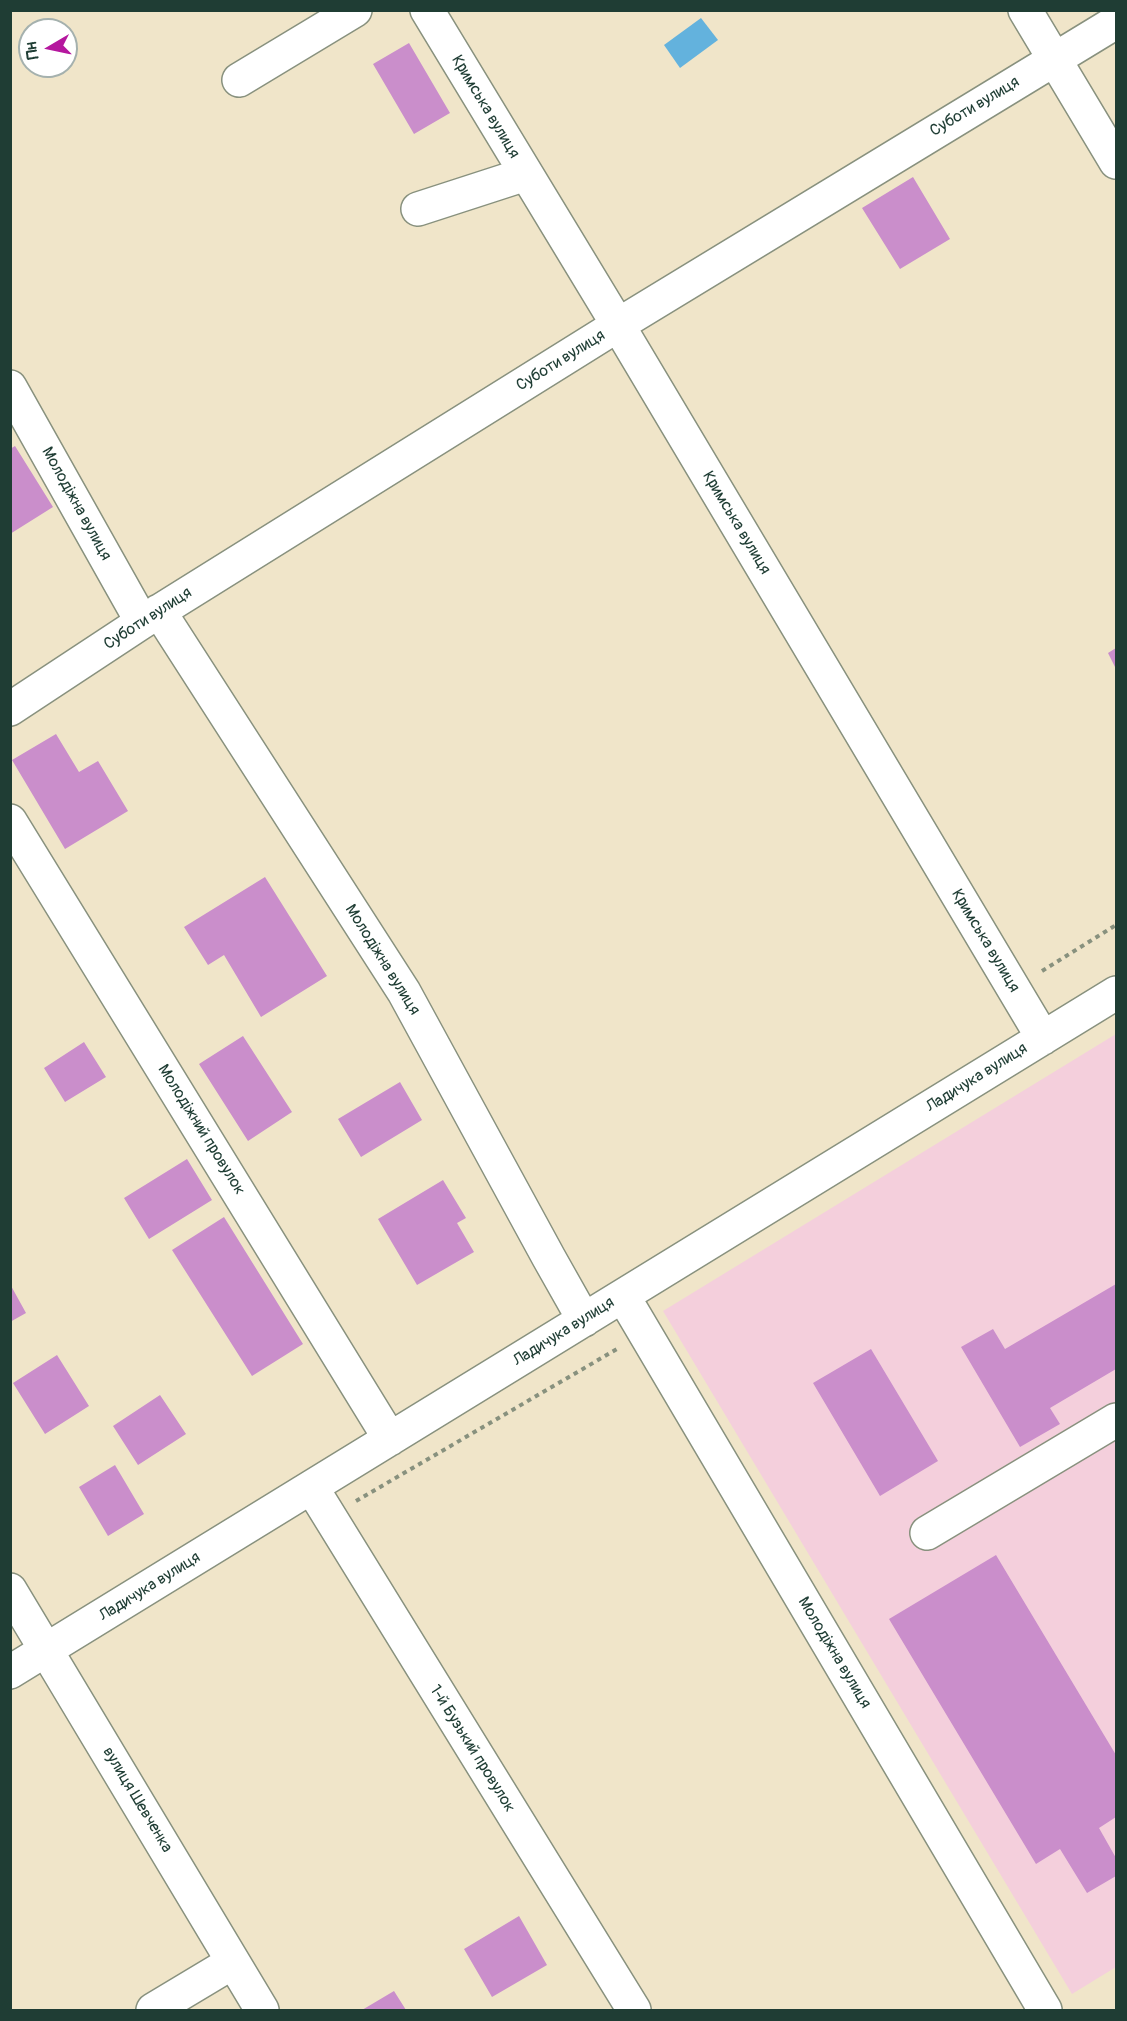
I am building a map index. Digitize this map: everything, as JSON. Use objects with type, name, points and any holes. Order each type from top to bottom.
[{"type":"street","points":[[239,80],[355,10]]},
{"type":"street","name":"Кримська вулиця","points":[[427,10],[1042,1038]]},
{"type":"street","points":[[1025,10],[1116,162]]},
{"type":"street","name":"Суботи вулиця","points":[[10,709],[150,616],[618,326],[1116,22]]},
{"type":"street","points":[[418,209],[526,174]]},
{"type":"street","name":"Молодіжна вулиця","points":[[10,387],[150,616],[404,992],[584,1320]]},
{"type":"street","name":"Молодіжний провулок","points":[[10,821],[390,1439]]},
{"type":"street","name":"Ладичука вулиця","points":[[10,1672],[1116,993]]},
{"type":"street","name":"Молодіжна вулиця","points":[[623,1296],[1045,2010]]},
{"type":"street","points":[[927,1533],[1116,1420]]},
{"type":"street","name":"1-й Бузький провулок","points":[[312,1488],[634,2010]]},
{"type":"street","name":"вулиця Шевченка","points":[[10,1590],[262,2010]]},
{"type":"street","points":[[153,2010],[233,1962]]},
{"type":"path","points":[[1013,989],[1116,925]]},
{"type":"path","points":[[330,1517],[644,1333]]},
{"type":"shaded area","points":[[1116,1034],[1116,1967],[1072,1994],[663,1311]]},
{"type":"water","points":[[701,18],[718,40],[680,68],[664,45]]},
{"type":"building","points":[[409,43],[450,113],[414,134],[373,64]]},
{"type":"building","points":[[913,177],[950,239],[900,269],[862,208]]},
{"type":"building","points":[[15,446],[53,507],[10,534],[10,449]]},
{"type":"building","points":[[1116,648],[1116,669],[1108,653]]},
{"type":"building","points":[[56,734],[79,772],[98,761],[128,811],[65,849],[12,760]]},
{"type":"building","points":[[265,877],[327,976],[261,1017],[224,955],[208,965],[184,927]]},
{"type":"building","points":[[243,1036],[292,1112],[248,1141],[199,1064]]},
{"type":"building","points":[[84,1042],[106,1077],[65,1102],[44,1068]]},
{"type":"building","points":[[400,1082],[422,1120],[361,1157],[338,1119]]},
{"type":"building","points":[[187,1159],[212,1200],[149,1239],[124,1198]]},
{"type":"building","points":[[443,1180],[466,1218],[457,1223],[474,1252],[417,1285],[378,1219]]},
{"type":"building","points":[[224,1217],[303,1344],[252,1376],[172,1250]]},
{"type":"building","points":[[10,1284],[26,1313],[10,1322]]},
{"type":"building","points":[[1116,1284],[1116,1369],[1050,1408],[1060,1424],[1020,1447],[961,1347],[993,1329],[1005,1349]]},
{"type":"building","points":[[871,1349],[938,1461],[880,1496],[813,1383]]},
{"type":"building","points":[[57,1355],[89,1406],[45,1434],[13,1383]]},
{"type":"building","points":[[160,1395],[186,1434],[138,1465],[113,1426]]},
{"type":"building","points":[[115,1465],[144,1514],[108,1536],[79,1487]]},
{"type":"building","points":[[996,1555],[1116,1755],[1116,1817],[1099,1828],[1116,1858],[1116,1876],[1087,1893],[1060,1849],[1036,1864],[889,1619]]},
{"type":"building","points":[[519,1916],[547,1965],[492,1997],[464,1949]]},
{"type":"building","points":[[394,1991],[406,2010],[362,2010]]}]
